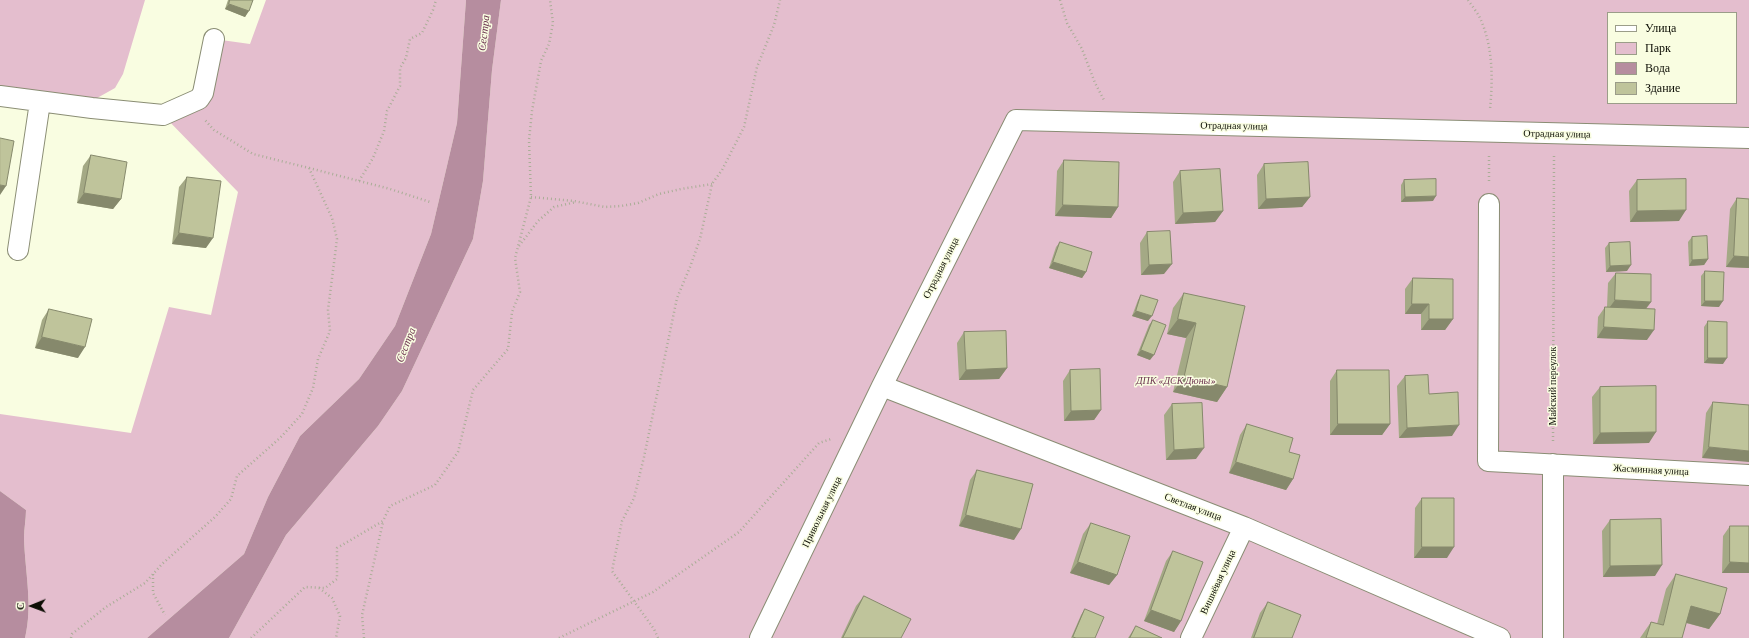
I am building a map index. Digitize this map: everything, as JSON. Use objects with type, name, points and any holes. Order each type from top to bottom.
[{"type":"street","points":[[0,96],[40,102],[163,115],[199,99],[203,93],[214,39]]},
{"type":"street","points":[[18,250],[40,102]]},
{"type":"street","name":"Отрадная улица","points":[[882,386],[1016,120],[1749,138]]},
{"type":"street","name":"Жасминная улица","points":[[1488,204],[1488,461],[1749,475]]},
{"type":"street","name":"Светлая улица","points":[[882,386],[1244,526],[1500,638]]},
{"type":"street","name":"Привольная улица","points":[[760,638],[882,386]]},
{"type":"street","points":[[1553,464],[1553,638]]},
{"type":"street","name":"Вишнёвая улица","points":[[1191,638],[1244,526]]},
{"type":"path","points":[[359,181],[373,158],[384,131],[387,111],[400,86],[400,68],[406,58],[410,39],[422,33],[434,10],[436,0]]},
{"type":"path","points":[[364,638],[362,615],[383,521],[390,506],[435,485],[458,452],[473,390],[508,349],[512,312],[520,292],[515,258],[531,197],[529,140],[532,111],[542,61],[549,44],[553,23],[550,0]]},
{"type":"path","points":[[658,638],[654,629],[635,601],[612,571],[622,521],[634,498],[644,457],[677,298],[700,239],[712,184],[722,170],[744,127],[757,67],[774,25],[780,0]]},
{"type":"path","points":[[1060,0],[1068,23],[1082,49],[1095,83],[1103,95],[1105,106],[1104,122]]},
{"type":"path","points":[[1468,0],[1480,18],[1489,49],[1493,81],[1488,132],[1488,204]]},
{"type":"path","points":[[172,111],[200,114],[214,130],[253,154],[359,181],[430,202]]},
{"type":"path","name":"Майский переулок","points":[[1553,464],[1554,133]]},
{"type":"path","points":[[71,638],[72,634],[106,607],[145,583],[162,564],[215,517],[231,499],[237,476],[280,438],[302,414],[314,388],[318,359],[330,331],[328,310],[337,239],[332,218],[309,168]]},
{"type":"path","points":[[531,197],[605,206],[621,206],[638,203],[659,194],[712,184]]},
{"type":"path","points":[[517,248],[538,221],[554,207],[578,202]]},
{"type":"path","points":[[559,638],[653,592],[739,532],[819,443],[833,438]]},
{"type":"path","points":[[251,638],[305,587],[325,588],[337,579],[337,548],[383,521]]},
{"type":"path","points":[[153,574],[153,593],[165,615]]},
{"type":"path","points":[[319,588],[332,598],[340,616],[336,638]]},
{"type":"green space","points":[[0,0],[145,0],[123,74],[115,88],[81,107],[0,95]]},
{"type":"green space","points":[[266,0],[466,0],[457,123],[431,234],[395,326],[359,379],[300,436],[268,497],[244,554],[147,638],[25,638],[28,613],[24,538],[26,510],[0,491],[0,414],[131,433],[169,307],[211,315],[238,192],[163,115],[199,99],[214,39],[250,44]]},
{"type":"green space","name":"ДПК «ДСК Дюны»","points":[[501,0],[1749,0],[1749,638],[229,638],[286,535],[378,426],[402,391],[473,239],[483,181],[492,70]]},
{"type":"water","name":"Сестра","points":[[466,0],[501,0],[492,70],[483,181],[473,239],[402,391],[378,426],[286,535],[229,638],[147,638],[244,554],[268,497],[300,436],[359,379],[395,326],[431,234],[457,123]]},
{"type":"water","points":[[0,491],[26,510],[24,538],[28,613],[25,638],[0,638]]},
{"type":"building","points":[[230,0],[253,0],[249,11],[229,4]]},
{"type":"building","points":[[0,138],[14,141],[6,186],[0,185]]},
{"type":"building","points":[[91,155],[127,162],[121,199],[84,193]]},
{"type":"building","points":[[1064,160],[1119,162],[1118,207],[1063,205]]},
{"type":"building","points":[[1308,162],[1310,197],[1266,199],[1264,164]]},
{"type":"building","points":[[1220,169],[1223,211],[1183,213],[1180,171]]},
{"type":"building","points":[[187,177],[221,181],[213,238],[179,233]]},
{"type":"building","points":[[1436,179],[1436,196],[1405,197],[1404,180]]},
{"type":"building","points":[[1686,179],[1686,210],[1637,211],[1637,180]]},
{"type":"building","points":[[1737,198],[1749,199],[1749,257],[1734,256]]},
{"type":"building","points":[[1170,231],[1172,264],[1149,265],[1147,232]]},
{"type":"building","points":[[1707,236],[1708,259],[1692,260],[1692,237]]},
{"type":"building","points":[[1060,242],[1092,252],[1086,272],[1053,262]]},
{"type":"building","points":[[1630,242],[1631,265],[1610,266],[1609,243]]},
{"type":"building","points":[[1705,271],[1724,272],[1723,301],[1705,301]]},
{"type":"building","points":[[1616,273],[1651,274],[1651,302],[1615,300]]},
{"type":"building","points":[[1413,278],[1453,279],[1453,319],[1429,319],[1429,304],[1412,304]]},
{"type":"building","points":[[1184,293],[1245,306],[1227,387],[1184,377],[1196,323],[1178,319]]},
{"type":"building","points":[[1141,295],[1158,300],[1152,316],[1136,311]]},
{"type":"building","points":[[1605,307],[1655,309],[1654,330],[1604,327]]},
{"type":"building","points":[[49,309],[92,319],[85,347],[42,337]]},
{"type":"building","points":[[1153,320],[1166,325],[1154,355],[1141,350]]},
{"type":"building","points":[[1708,321],[1727,322],[1727,358],[1708,358]]},
{"type":"building","points":[[1006,331],[1007,368],[966,370],[964,332]]},
{"type":"building","points":[[1100,369],[1101,410],[1071,411],[1070,370]]},
{"type":"building","points":[[1337,370],[1389,370],[1390,424],[1338,424]]},
{"type":"building","points":[[1428,375],[1429,394],[1458,392],[1459,425],[1407,428],[1405,376]]},
{"type":"building","points":[[1656,386],[1656,432],[1600,433],[1600,387]]},
{"type":"building","points":[[1713,402],[1749,405],[1749,451],[1709,447]]},
{"type":"building","points":[[1202,403],[1204,448],[1174,450],[1172,404]]},
{"type":"building","points":[[1247,424],[1293,438],[1289,452],[1300,455],[1293,479],[1236,462]]},
{"type":"building","points":[[977,470],[1033,484],[1021,529],[966,515]]},
{"type":"building","points":[[1422,498],[1454,498],[1454,547],[1422,547]]},
{"type":"building","points":[[1661,519],[1662,565],[1610,566],[1610,520]]},
{"type":"building","points":[[1091,523],[1130,536],[1117,575],[1078,562]]},
{"type":"building","points":[[1730,526],[1749,526],[1749,563],[1730,562]]},
{"type":"building","points":[[1173,551],[1203,562],[1181,621],[1151,610]]},
{"type":"building","points":[[1676,574],[1727,588],[1720,614],[1691,606],[1682,638],[1646,638],[1651,622],[1663,625]]},
{"type":"building","points":[[864,596],[911,619],[901,638],[843,638]]},
{"type":"building","points":[[1268,602],[1301,615],[1292,638],[1254,638]]},
{"type":"building","points":[[1085,609],[1104,617],[1095,638],[1073,637]]},
{"type":"building","points":[[1136,626],[1162,638],[1130,638]]}]
